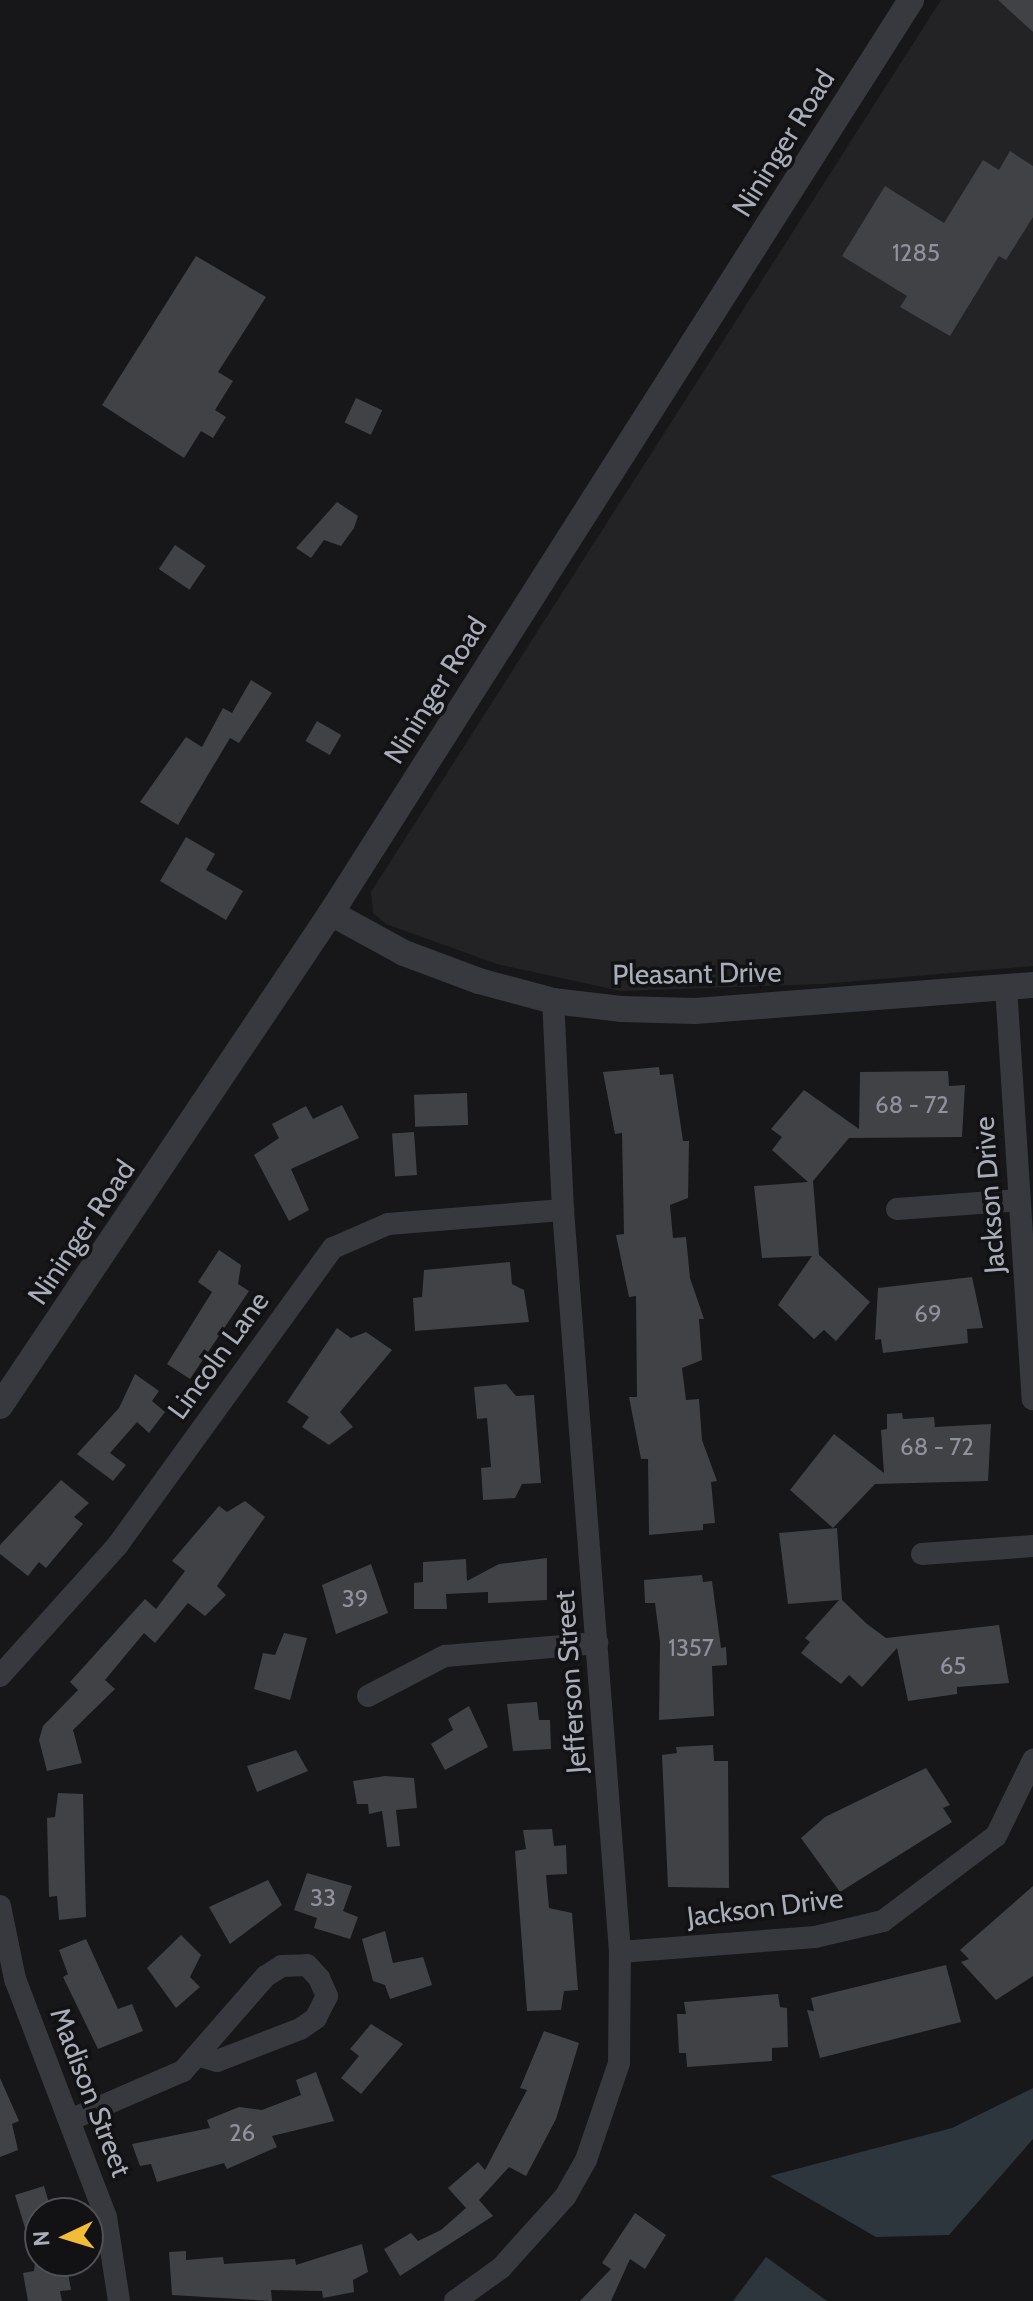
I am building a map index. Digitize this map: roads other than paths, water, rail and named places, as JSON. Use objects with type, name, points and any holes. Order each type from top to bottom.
[{"type":"street","name":"Nininger Road","points":[[0,1406],[331,913],[911,0]]},
{"type":"street","name":"Pleasant Drive","points":[[331,913],[404,953],[553,1001],[695,1011],[1033,985]]},
{"type":"street","name":"Jackson Drive","points":[[1006,987],[1033,1399]]},
{"type":"street","name":"Jefferson Street","points":[[455,2301],[536,2235],[586,2160],[619,2063],[620,1952],[563,1210],[553,1001]]},
{"type":"street","points":[[897,1209],[1019,1200]]},
{"type":"street","name":"Lincoln Lane","points":[[0,1676],[117,1546],[333,1248],[388,1224],[563,1210]]},
{"type":"street","points":[[922,1554],[1033,1546]]},
{"type":"street","points":[[368,1696],[445,1656],[597,1643]]},
{"type":"street","name":"Jackson Drive","points":[[620,1952],[815,1937],[883,1921],[996,1836],[1033,1760]]},
{"type":"street","name":"Madison Street","points":[[0,1906],[15,1979],[72,2119],[106,2217],[119,2301]]},
{"type":"street","points":[[72,2119],[183,2071],[200,2056],[208,2038],[266,1976],[282,1966],[307,1965],[319,1978],[327,1996],[316,2018],[300,2029],[217,2061],[200,2056]]}]
